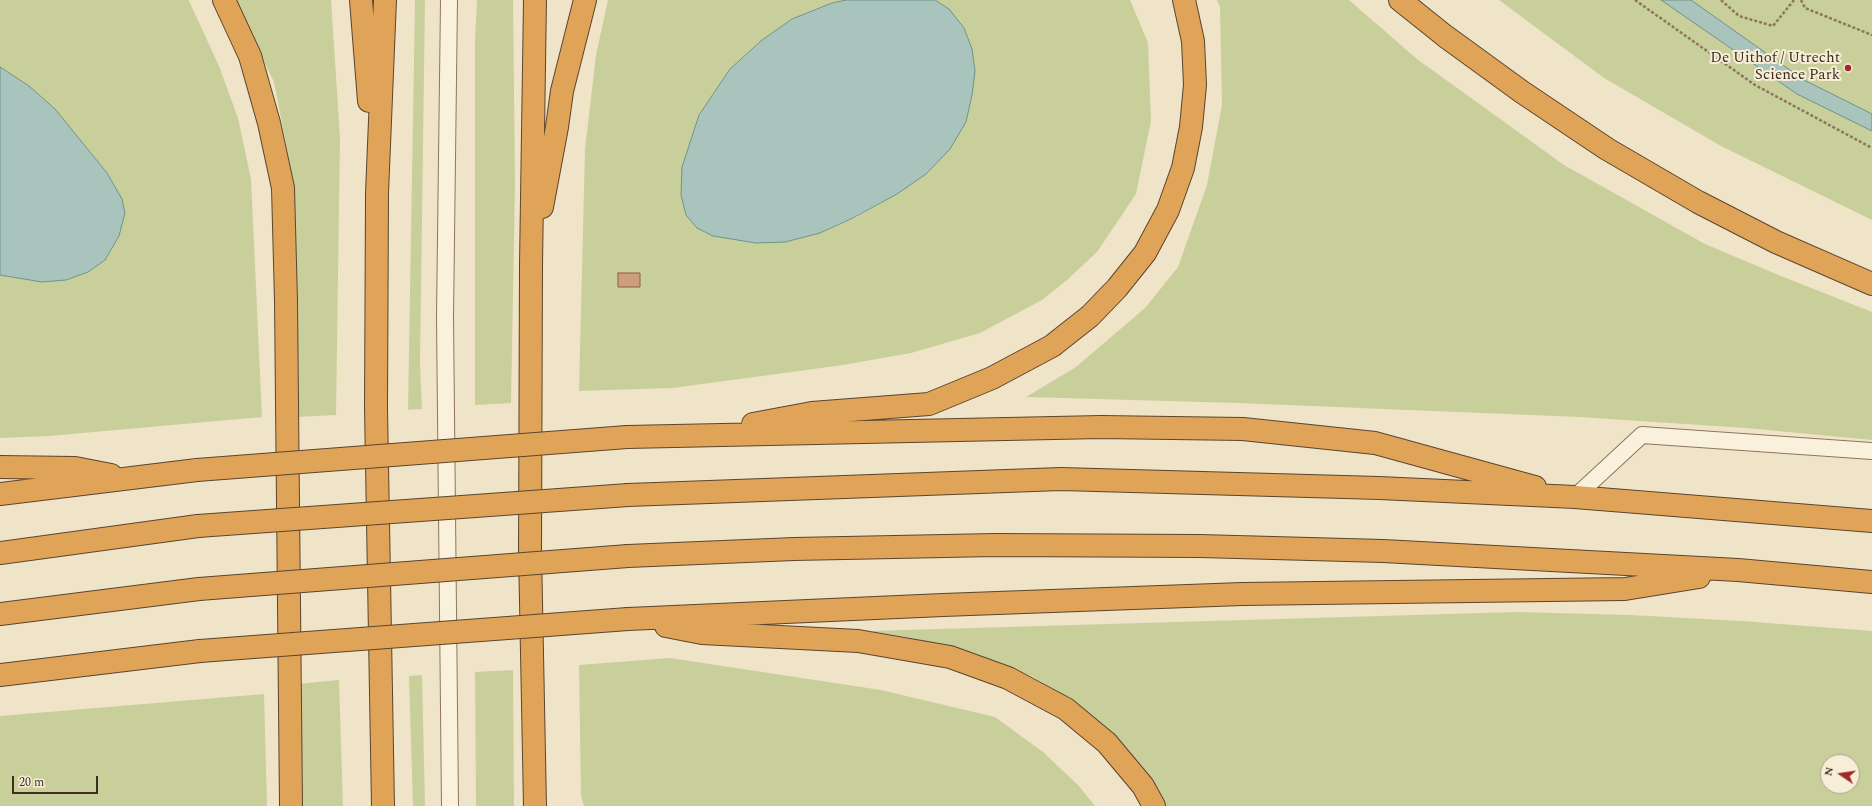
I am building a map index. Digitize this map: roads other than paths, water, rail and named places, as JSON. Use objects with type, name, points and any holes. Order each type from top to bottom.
[{"type":"highway","points":[[224,0],[250,56],[269,123],[282,188],[286,301],[291,806]]},
{"type":"highway","points":[[361,0],[377,194]]},
{"type":"highway","points":[[383,806],[376,408],[377,194],[385,0]]},
{"type":"highway","points":[[535,0],[531,265],[530,551],[536,806]]},
{"type":"highway","points":[[531,265],[557,127],[562,91],[586,0]]},
{"type":"highway","points":[[696,436],[812,412],[929,404],[992,378],[1052,346],[1090,316],[1117,288],[1144,252],[1168,210],[1183,168],[1191,127],[1195,85],[1193,41],[1184,0]]},
{"type":"highway","points":[[1400,0],[1445,36],[1515,88],[1607,149],[1698,202],[1776,242],[1872,284]]},
{"type":"highway","points":[[0,494],[197,470],[627,437],[1101,427],[1243,429],[1375,443],[1575,497]]},
{"type":"highway","points":[[0,467],[75,468],[130,479]]},
{"type":"highway","points":[[0,553],[198,526],[628,495],[1061,479],[1379,488],[1575,497],[1872,522]]},
{"type":"highway","points":[[0,614],[199,589],[628,556],[794,549],[995,545],[1200,546],[1383,551],[1738,570],[1872,582]]},
{"type":"highway","points":[[0,675],[200,651],[628,619],[1242,594],[1625,590],[1738,570]]},
{"type":"highway","points":[[628,619],[702,633],[858,641],[950,657],[1008,678],[1066,709],[1107,743],[1143,786],[1154,806]]},
{"type":"lane","points":[[449,0],[445,325],[450,806]]},
{"type":"lane","points":[[1575,497],[1642,435],[1872,451]]},
{"type":"water","points":[[846,0],[935,0],[949,9],[964,28],[972,49],[975,71],[972,95],[966,122],[950,149],[926,174],[897,194],[853,218],[820,233],[785,242],[756,243],[713,236],[697,228],[686,215],[681,195],[682,167],[699,115],[730,69],[762,40],[792,19],[832,3]]},
{"type":"water","points":[[1661,0],[1691,0],[1804,80],[1872,114],[1872,131],[1797,94]]},
{"type":"water","points":[[0,67],[29,86],[55,109],[107,173],[122,199],[125,213],[119,236],[105,260],[88,272],[66,280],[42,282],[0,275]]},
{"type":"place","name":"De Uithof / Utrecht Science Park","points":[[1848,68]]}]
